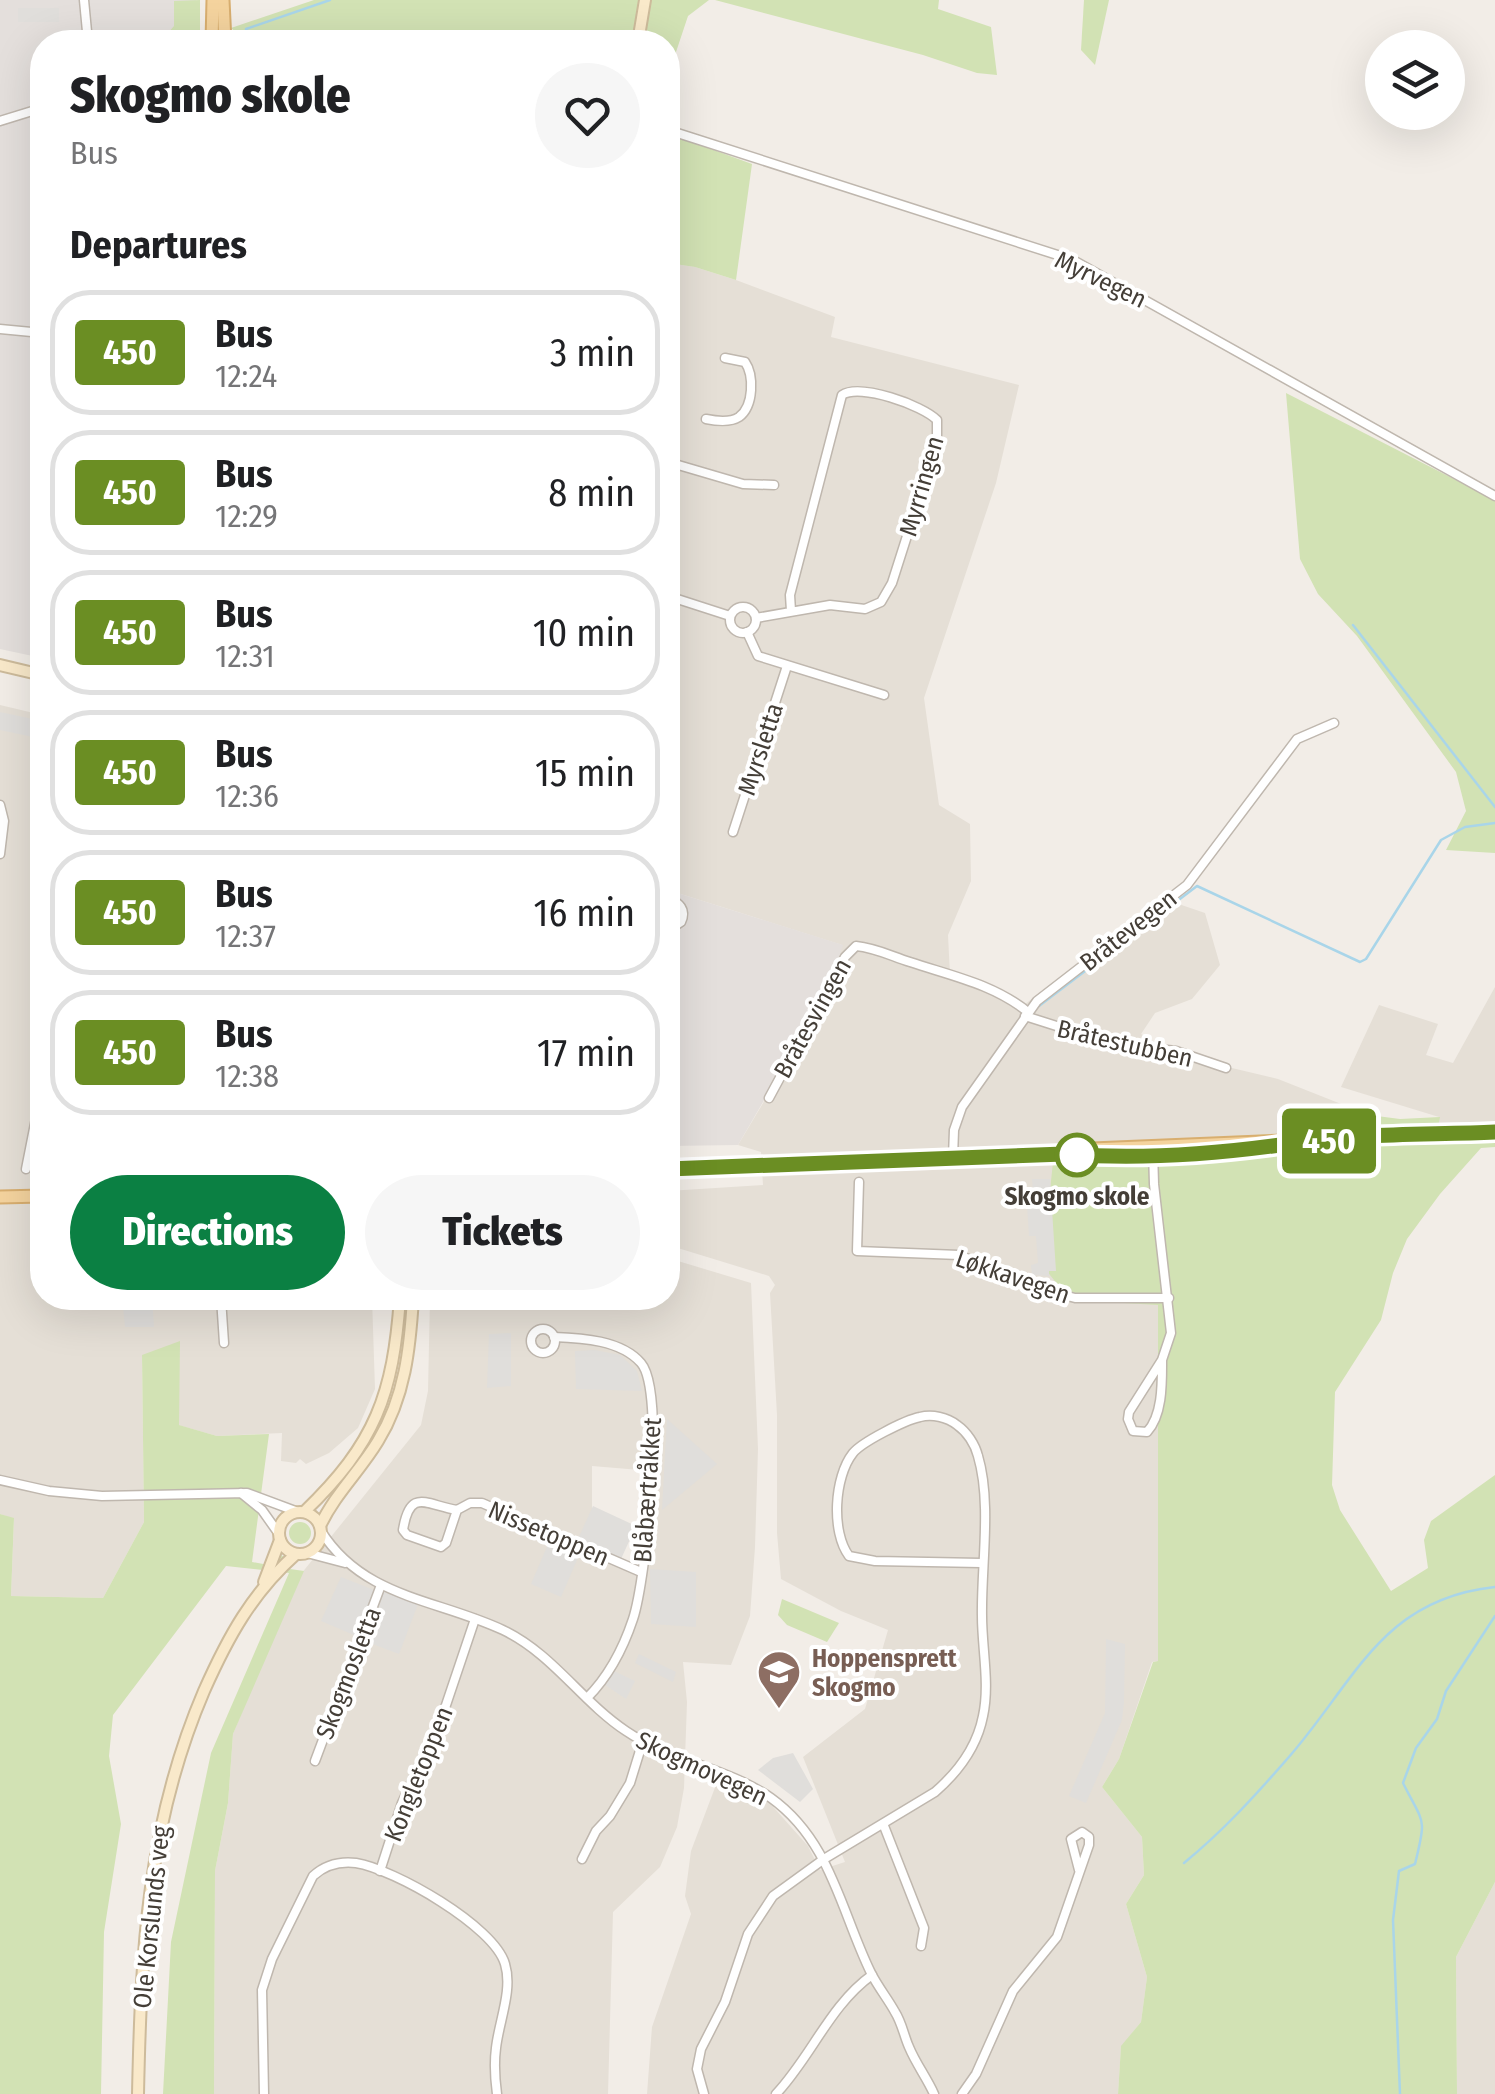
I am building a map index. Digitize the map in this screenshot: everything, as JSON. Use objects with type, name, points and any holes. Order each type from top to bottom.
[{"type":"main road","points":[[212,30],[213,0]]},
{"type":"main road","points":[[223,0],[224,30]]},
{"type":"main road","points":[[680,1169],[1153,1150],[1242,1151],[1292,1143],[1495,1132]]},
{"type":"main road","points":[[0,1197],[30,1196]]},
{"type":"street","points":[[84,0],[87,30]]},
{"type":"street","points":[[640,30],[645,0]]},
{"type":"street","points":[[0,121],[30,112]]},
{"type":"street","name":"Myrvegen","points":[[680,136],[1073,260],[1495,496]]},
{"type":"street","points":[[0,329],[30,332]]},
{"type":"street","points":[[706,419],[736,419],[743,414],[748,401],[750,368],[745,362],[725,358]]},
{"type":"street","name":"Myrringen","points":[[756,618],[791,612],[830,605],[865,609],[881,602],[892,583],[936,442],[937,420],[927,411],[862,390],[842,395],[790,596],[791,612]]},
{"type":"street","points":[[680,466],[743,484],[774,485]]},
{"type":"street","points":[[680,600],[730,616]]},
{"type":"street","points":[[744,606],[756,618],[753,628],[746,632],[733,629],[730,616],[744,606]]},
{"type":"street","points":[[746,632],[754,653],[884,695]]},
{"type":"street","points":[[0,665],[30,672]]},
{"type":"street","name":"Myrsletta","points":[[733,832],[787,666]]},
{"type":"street","name":"Bråtevegen","points":[[953,1158],[954,1130],[962,1107],[1045,993],[1187,884],[1297,739],[1334,722]]},
{"type":"street","points":[[0,805],[4,820],[0,854]]},
{"type":"street","name":"Bråtesvingen","points":[[769,1098],[845,957],[856,946],[886,951],[986,986],[1006,995],[1027,1014]]},
{"type":"street","name":"Bråtestubben","points":[[1027,1014],[1113,1044],[1176,1050],[1226,1068]]},
{"type":"street","points":[[26,1170],[30,1150]]},
{"type":"street","points":[[1153,1150],[1172,1333],[1162,1360],[1130,1412],[1128,1419],[1133,1431],[1146,1432],[1154,1423],[1162,1389],[1162,1360]]},
{"type":"street","name":"Løkkavegen","points":[[860,1182],[858,1251],[959,1254],[1044,1290],[1075,1298],[1169,1298]]},
{"type":"street","points":[[222,1310],[224,1343]]},
{"type":"street","points":[[280,1537],[284,1519],[301,1512],[355,1452],[378,1415],[393,1372],[399,1310]]},
{"type":"street","points":[[240,1493],[262,1510],[286,1548],[302,1553],[320,1542],[321,1528],[332,1503],[390,1420],[404,1375],[412,1310]]},
{"type":"street","name":"Blåbærtråkket","points":[[554,1337],[600,1342],[623,1350],[641,1363],[653,1397],[654,1443],[634,1615],[612,1666],[588,1698]]},
{"type":"street","points":[[704,2094],[698,2078],[698,2059],[725,2002],[748,1934],[774,1896],[824,1859],[884,1826],[950,1779],[978,1733],[985,1700],[982,1475],[977,1452],[962,1430],[944,1418],[920,1417],[862,1445],[853,1454],[842,1482],[839,1506],[838,1533],[849,1556],[875,1562],[982,1563]]},
{"type":"street","points":[[0,1480],[48,1491],[102,1496],[240,1493],[314,1516],[321,1528]]},
{"type":"street","name":"Nissetoppen","points":[[457,1510],[416,1502],[409,1507],[403,1530],[407,1536],[441,1546],[446,1543],[457,1510],[470,1503],[500,1508],[584,1550],[641,1572]]},
{"type":"street","name":"Skogmovegen","points":[[321,1528],[345,1563]]},
{"type":"street","name":"Ole Korslunds veg","points":[[138,2094],[143,1945],[162,1814],[180,1753],[213,1672],[264,1583],[280,1537]]},
{"type":"street","name":"Skogmovegen","points":[[302,1553],[345,1563],[381,1585],[475,1619],[527,1644],[552,1662],[614,1722],[643,1741],[730,1776],[773,1800],[805,1832],[824,1859],[872,1975],[896,2013],[906,2043],[934,2094]]},
{"type":"street","name":"Ole Korslunds veg","points":[[264,1583],[302,1553]]},
{"type":"street","name":"Skogmosletta","points":[[314,1761],[381,1585]]},
{"type":"street","name":"Kongletoppen","points":[[264,2094],[262,1990],[266,1972],[313,1876],[336,1864],[359,1864],[380,1871],[402,1803],[444,1711],[475,1619]]},
{"type":"street","points":[[582,1860],[596,1831],[630,1783],[643,1741]]},
{"type":"street","points":[[884,1826],[924,1928],[922,1946]]},
{"type":"street","points":[[962,2094],[976,2074],[1012,1991],[1057,1937],[1079,1870]]},
{"type":"street","points":[[380,1871],[460,1914],[500,1950],[507,1985],[496,2049],[497,2094]]},
{"type":"street","points":[[776,2094],[806,2059],[842,2000],[872,1975]]},
{"type":"shaded area","points":[[0,0],[196,0],[197,30],[30,30],[30,655],[0,649]]},
{"type":"shaded area","points":[[18,8],[59,8],[59,22],[18,22]]},
{"type":"shaded area","points":[[680,265],[736,280],[835,317],[831,337],[1019,385],[996,483],[924,698],[939,805],[970,824],[971,881],[948,935],[950,975],[1024,1005],[1161,898],[1205,913],[1220,965],[1192,999],[1155,1013],[1141,1034],[1177,1055],[1278,1079],[1369,1115],[1370,1129],[1158,1140],[1070,1300],[1158,1304],[1158,1661],[1152,1662],[1119,1759],[1102,1787],[1142,1837],[1144,1875],[1126,1904],[1147,1977],[1141,2022],[1121,2047],[1118,2094],[647,2094],[652,2027],[691,1914],[685,1896],[691,1851],[719,1777],[767,1800],[808,1846],[820,1870],[845,1862],[803,1757],[865,1709],[888,1630],[841,1611],[781,1579],[770,1293],[775,1285],[769,1276],[680,1249],[680,1190],[763,1185],[761,1152],[738,1145],[799,1043],[842,945],[680,894]]},
{"type":"shaded area","points":[[0,705],[30,712],[30,1310],[372,1310],[375,1389],[358,1428],[329,1453],[306,1464],[300,1459],[296,1463],[281,1461],[282,1433],[217,1436],[178,1425],[142,1355],[144,1522],[103,1598],[11,1596],[14,1519],[0,1514]]},
{"type":"shaded area","points":[[0,712],[30,718],[30,736],[0,730]]},
{"type":"shaded area","points":[[680,894],[843,945],[828,990],[738,1145],[680,1146]]},
{"type":"shaded area","points":[[1495,987],[1495,1131],[1437,1133],[1439,1117],[1341,1087],[1379,1005],[1438,1024],[1426,1055],[1453,1063]]},
{"type":"shaded area","points":[[1032,1179],[1050,1179],[1056,1271],[1049,1271],[1049,1276],[1032,1275],[1031,1265],[1038,1263],[1036,1236],[1029,1236],[1027,1206],[1034,1205]]},
{"type":"shaded area","points":[[680,1262],[751,1283],[758,1449],[750,1616],[731,1665],[683,1662],[687,1702],[684,1788],[677,1827],[660,1867],[613,1912],[608,2094],[214,2094],[215,1871],[228,1803],[233,1734],[297,1579],[421,1425],[428,1391],[430,1310],[680,1310]],"holes":[[[592,1466],[652,1471],[648,1570],[623,1568],[592,1554]]]},
{"type":"shaded area","points":[[123,1310],[153,1310],[154,1327],[125,1327]]},
{"type":"shaded area","points":[[511,1333],[511,1386],[487,1388],[489,1334]]},
{"type":"shaded area","points":[[575,1351],[620,1355],[637,1371],[642,1391],[576,1389]]},
{"type":"shaded area","points":[[667,1419],[717,1464],[662,1510]]},
{"type":"shaded area","points":[[593,1506],[636,1526],[621,1559],[578,1539]]},
{"type":"shaded area","points":[[550,1540],[580,1553],[561,1597],[531,1584]]},
{"type":"shaded area","points":[[650,1569],[696,1572],[696,1627],[651,1624]]},
{"type":"shaded area","points":[[341,1577],[374,1590],[356,1636],[321,1621]]},
{"type":"shaded area","points":[[384,1592],[418,1604],[399,1654],[367,1642]]},
{"type":"shaded area","points":[[1106,1639],[1125,1644],[1122,1720],[1086,1803],[1069,1796],[1105,1713]]},
{"type":"shaded area","points":[[639,1654],[676,1672],[673,1682],[635,1663]]},
{"type":"shaded area","points":[[614,1671],[635,1681],[626,1699],[605,1685]]},
{"type":"shaded area","points":[[793,1753],[813,1789],[800,1802],[758,1770],[773,1758]]},
{"type":"shaded area","points":[[1495,1882],[1495,2094],[1457,2094],[1456,1957]]},
{"type":"green space","points":[[200,0],[200,30],[171,30],[174,1]]},
{"type":"green space","points":[[314,0],[709,0],[688,16],[680,40],[680,30],[231,28]]},
{"type":"green space","points":[[715,0],[939,0],[938,9],[991,27],[997,75],[977,73]]},
{"type":"green space","points":[[1084,0],[1109,0],[1095,65],[1081,50]]},
{"type":"green space","points":[[680,134],[752,164],[736,280],[680,265]]},
{"type":"green space","points":[[1286,393],[1495,500],[1495,853],[1446,850],[1466,811],[1456,772],[1357,636],[1318,594],[1300,559]]},
{"type":"green space","points":[[1369,1115],[1400,1119],[1440,1117],[1437,1132],[1495,1131],[1495,1147],[1481,1148],[1407,1239],[1381,1320],[1335,1392],[1332,1485],[1340,1510],[1391,1591],[1428,1568],[1424,1540],[1431,1521],[1495,1475],[1495,1882],[1456,1957],[1457,2094],[1118,2094],[1121,2046],[1141,2022],[1147,1977],[1126,1904],[1144,1875],[1142,1837],[1102,1787],[1119,1759],[1153,1662],[1158,1661],[1158,1305],[1070,1300],[1042,1265],[1054,1153],[1158,1140],[1369,1129]]},
{"type":"green space","points":[[180,1341],[179,1425],[217,1436],[269,1434],[252,1562],[274,1566],[280,1554],[285,1558],[276,1567],[304,1571],[233,1734],[228,1803],[215,1871],[214,2094],[163,2094],[171,1942],[211,1753],[289,1573],[226,1566],[113,1715],[109,1756],[121,1824],[104,1932],[101,2094],[0,2094],[0,1514],[14,1518],[11,1596],[103,1598],[144,1522],[142,1355]]},
{"type":"green space","points":[[300,1522],[308,1525],[308,1541],[300,1544],[292,1541],[289,1533],[292,1525]]},
{"type":"green space","points":[[782,1599],[839,1623],[827,1642],[787,1625],[778,1615]]},
{"type":"waterway","points":[[246,29],[330,0]]},
{"type":"waterway","points":[[1353,625],[1495,807]]},
{"type":"waterway","points":[[1039,1006],[1197,886],[1360,962],[1366,959],[1441,840],[1465,827],[1495,823]]},
{"type":"waterway","points":[[1184,1863],[1263,1786],[1374,1648],[1397,1626],[1424,1608],[1456,1595],[1495,1587]]},
{"type":"waterway","points":[[1400,2094],[1393,1920],[1399,1871],[1415,1864],[1422,1828],[1403,1783],[1416,1748],[1437,1719],[1446,1691],[1495,1616]]},
{"type":"bus line","name":"450","points":[[680,1169],[1242,1151],[1292,1143],[1495,1132]]},
{"type":"place","name":"Skogmo skole","points":[[1077,1155]]},
{"type":"place","name":"Hoppensprett Skogmo","points":[[779,1710]]}]
